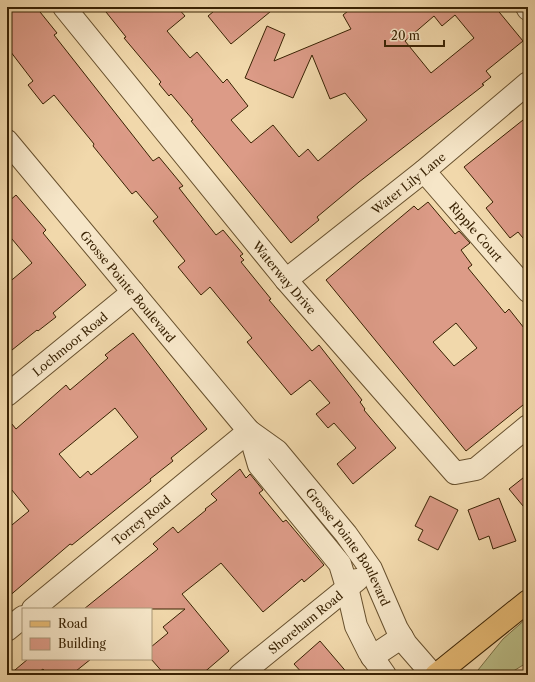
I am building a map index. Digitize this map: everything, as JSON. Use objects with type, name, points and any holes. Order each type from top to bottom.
[{"type":"main road","points":[[436,675],[528,601]]},
{"type":"street","name":"Waterway Drive","points":[[64,7],[286,280],[455,473],[476,469],[528,426]]},
{"type":"street","name":"Water Lily Lane","points":[[286,280],[424,171],[528,83]]},
{"type":"street","name":"Grosse Pointe Boulevard","points":[[10,152],[133,292],[248,431],[277,451],[346,534],[370,569],[402,637],[433,675]]},
{"type":"street","name":"Ripple Court","points":[[424,171],[528,291]]},
{"type":"street","name":"Lochmoor Road","points":[[7,395],[133,292]]},
{"type":"street","name":"Grosse Pointe Boulevard","points":[[248,431],[259,465],[340,564],[356,626],[372,657],[385,675]]},
{"type":"street","name":"Torrey Road","points":[[34,608],[248,431]]},
{"type":"street","name":"Shoreham Road","points":[[240,675],[370,569]]},
{"type":"street","points":[[7,630],[22,618]]},
{"type":"street","points":[[372,657],[402,637]]},
{"type":"green space","points":[[528,617],[528,662],[507,675],[474,675],[503,639]]},
{"type":"building","points":[[7,7],[36,7],[57,33],[54,35],[153,161],[159,157],[183,186],[179,188],[216,235],[223,230],[243,254],[240,256],[244,260],[241,262],[271,299],[269,300],[312,351],[319,345],[362,400],[360,402],[365,409],[364,410],[396,448],[353,484],[337,464],[356,448],[334,423],[328,428],[316,414],[330,403],[310,380],[291,395],[247,342],[252,338],[210,287],[201,295],[178,267],[185,261],[153,221],[158,217],[136,191],[132,194],[54,95],[43,104],[28,85],[33,81],[7,47]]},
{"type":"building","points":[[102,7],[177,7],[185,16],[167,31],[190,58],[197,52],[223,83],[227,79],[248,106],[231,120],[251,143],[273,125],[299,157],[308,149],[318,161],[367,120],[345,93],[330,99],[312,55],[293,98],[245,78],[267,26],[285,34],[274,61],[351,29],[343,15],[353,7],[495,7],[523,41],[486,71],[491,77],[482,84],[484,85],[359,182],[317,217],[319,220],[291,243],[191,121],[193,120],[171,94],[169,96],[159,84],[161,82],[124,38],[126,37]],"holes":[[[455,15],[474,38],[431,73],[405,41],[434,16],[442,26]]]},
{"type":"building","points":[[219,7],[276,7],[231,44],[208,16]]},
{"type":"building","points":[[528,116],[528,244],[518,232],[510,238],[486,208],[493,202],[464,167]]},
{"type":"building","points":[[16,195],[46,230],[43,233],[86,285],[53,313],[56,317],[7,354],[7,284],[32,263],[7,233],[7,203]]},
{"type":"building","points":[[428,202],[455,234],[459,231],[470,243],[461,250],[472,265],[468,268],[505,313],[509,309],[528,333],[528,401],[466,451],[326,280],[414,206],[418,210]],"holes":[[[456,323],[477,348],[454,366],[433,342]]]},
{"type":"building","points":[[133,333],[207,429],[171,458],[173,461],[150,479],[151,481],[72,545],[70,544],[7,598],[7,529],[29,511],[7,484],[7,418],[16,429],[66,385],[70,390],[108,358],[105,355]],"holes":[[[115,408],[138,437],[91,475],[88,471],[80,478],[59,454]]]},
{"type":"building","points":[[240,469],[246,478],[250,474],[263,490],[259,493],[283,522],[286,520],[324,565],[304,582],[302,579],[263,612],[221,563],[182,594],[229,651],[201,675],[165,675],[152,660],[152,646],[168,633],[163,627],[185,609],[85,608],[158,549],[153,544],[173,527],[178,533],[206,510],[205,509],[217,500],[211,494]]},
{"type":"building","points":[[528,474],[528,512],[509,489]]},
{"type":"building","points":[[430,496],[458,510],[438,550],[418,540],[423,530],[415,526]]},
{"type":"building","points":[[499,498],[516,541],[493,549],[489,536],[479,540],[468,510]]},
{"type":"building","points":[[320,641],[349,675],[304,675],[294,664]]},
{"type":"building","points":[[27,660],[90,660],[71,675],[48,675],[43,669],[35,675],[9,675]]}]
